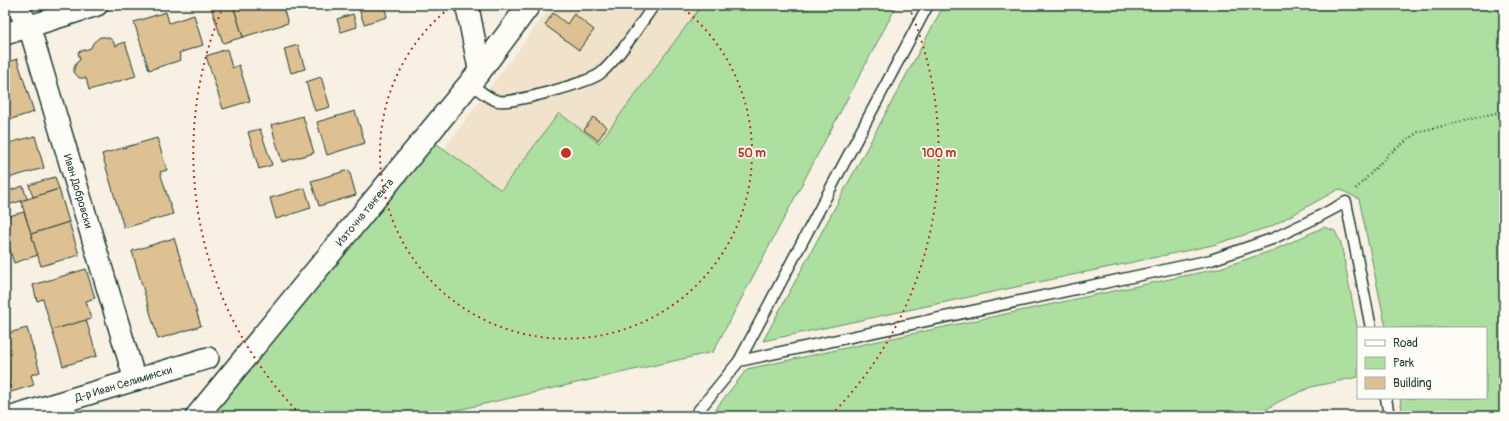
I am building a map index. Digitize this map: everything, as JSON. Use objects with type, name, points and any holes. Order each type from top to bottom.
[{"type":"street","name":"Иван Добровски","points":[[16,5],[29,26],[135,380]]},
{"type":"street","points":[[5,34],[97,5]]},
{"type":"street","points":[[467,5],[475,77]]},
{"type":"street","name":"Източна тангента","points":[[197,416],[475,77],[528,5]]},
{"type":"street","name":"Д-р Иван Селимински","points":[[15,416],[208,358]]},
{"type":"lane","points":[[475,77],[485,95],[498,101],[514,101],[587,81],[600,75],[609,65],[654,5]]},
{"type":"lane","points":[[694,416],[738,361],[928,5]]},
{"type":"lane","points":[[738,361],[1211,260],[1272,239],[1346,202],[1371,327]]},
{"type":"lane","points":[[1386,399],[1389,416]]},
{"type":"path","points":[[1346,202],[1388,154],[1418,132],[1504,111]]},
{"type":"shaded area","points":[[552,5],[702,5],[599,143],[559,113],[501,190],[444,149]]},
{"type":"green space","points":[[702,5],[897,5],[713,352],[431,416],[197,416],[426,136],[501,190],[559,113],[599,143]]},
{"type":"green space","points":[[944,5],[1504,5],[1504,416],[1403,416],[1400,399],[1487,399],[1487,327],[1386,327],[1359,199],[1339,189],[1272,226],[1213,245],[763,341]]},
{"type":"green space","points":[[1324,227],[1335,231],[1341,243],[1357,327],[1357,377],[1311,387],[1278,402],[1256,416],[710,416],[747,369],[1217,269],[1274,250]]},
{"type":"building","points":[[217,5],[233,5],[243,37],[223,43],[211,7]]},
{"type":"building","points":[[233,5],[282,5],[288,23],[243,37]]},
{"type":"building","points":[[298,5],[320,5],[300,11]]},
{"type":"building","points":[[371,5],[384,5],[387,17],[364,24],[359,9]]},
{"type":"building","points":[[166,12],[169,23],[194,15],[203,45],[179,53],[181,60],[149,70],[134,22]]},
{"type":"building","points":[[553,13],[567,24],[574,14],[594,30],[579,50],[545,25]]},
{"type":"building","points":[[353,14],[357,27],[341,32],[337,19]]},
{"type":"building","points":[[100,37],[109,38],[113,41],[115,46],[125,42],[136,76],[89,90],[86,78],[79,78],[74,72],[74,68],[80,60],[78,52],[91,48],[93,43]]},
{"type":"building","points":[[298,45],[305,69],[291,73],[284,49]]},
{"type":"building","points":[[227,49],[232,68],[239,65],[250,101],[223,109],[206,56]]},
{"type":"building","points":[[17,59],[34,112],[5,121],[5,63]]},
{"type":"building","points":[[321,77],[330,107],[315,111],[306,82]]},
{"type":"building","points":[[355,111],[365,143],[327,155],[317,122]]},
{"type":"building","points":[[303,116],[314,153],[282,162],[271,125]]},
{"type":"building","points":[[593,117],[607,127],[598,140],[584,130]]},
{"type":"building","points":[[260,129],[272,165],[259,169],[248,132]]},
{"type":"building","points":[[35,136],[44,168],[8,178],[5,166],[5,144]]},
{"type":"building","points":[[157,138],[167,170],[160,172],[173,214],[124,228],[102,154]]},
{"type":"building","points":[[349,170],[356,195],[319,206],[311,181]]},
{"type":"building","points":[[55,177],[59,189],[33,197],[29,185]]},
{"type":"building","points":[[23,186],[27,199],[5,206],[5,192]]},
{"type":"building","points":[[305,188],[311,208],[276,219],[270,198]]},
{"type":"building","points":[[59,189],[69,222],[31,234],[21,201]]},
{"type":"building","points":[[24,212],[38,255],[14,263],[5,235],[5,217]]},
{"type":"building","points":[[69,222],[79,255],[41,266],[31,234]]},
{"type":"building","points":[[174,238],[201,326],[158,339],[132,251]]},
{"type":"building","points":[[86,269],[95,298],[86,301],[91,319],[52,330],[43,299],[37,301],[33,285]]},
{"type":"building","points":[[86,320],[97,356],[63,366],[52,330]]},
{"type":"building","points":[[27,328],[40,372],[31,375],[34,385],[11,392],[8,381],[5,382],[5,334]]}]
